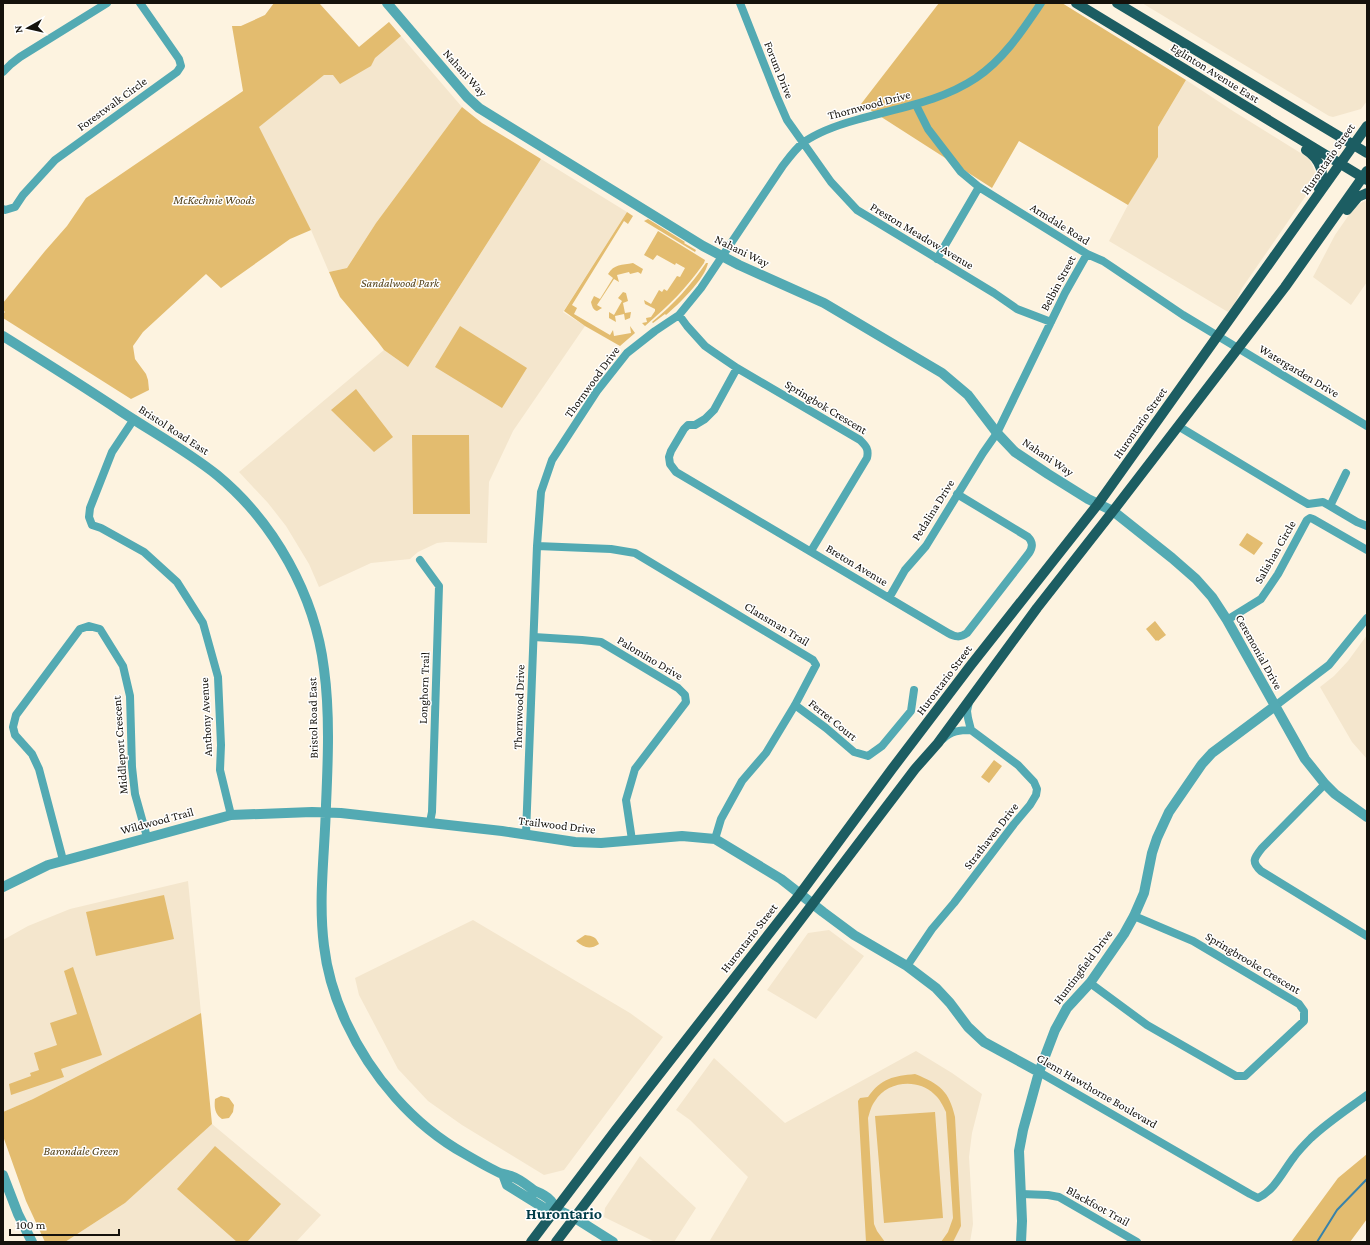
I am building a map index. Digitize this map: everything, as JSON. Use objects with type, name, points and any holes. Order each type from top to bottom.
[{"type":"main road","name":"Eglinton Avenue East","points":[[1076,3],[1340,164],[1365,176]]},
{"type":"main road","name":"Eglinton Avenue East","points":[[1117,3],[1367,153]]},
{"type":"main road","name":"Hurontario Street","points":[[530,1242],[800,894],[971,665],[1098,504],[1367,126]]},
{"type":"main road","points":[[1281,128],[1288,139],[1317,158],[1320,165],[1322,185],[1308,210]]},
{"type":"main road","points":[[556,1242],[915,770],[938,743],[1037,608],[1285,287],[1333,218],[1365,176]]},
{"type":"main road","points":[[1333,218],[1344,214],[1358,197],[1367,193]]},
{"type":"street","points":[[3,72],[10,64],[20,57],[107,3]]},
{"type":"street","name":"Forestwalk Circle","points":[[3,209],[5,210],[15,207],[23,195],[55,160],[177,72],[181,66],[179,59],[140,3]]},
{"type":"street","name":"Nahani Way","points":[[387,3],[479,108],[703,246],[739,265],[824,303],[942,373],[968,395],[997,433],[1014,452],[1088,499],[1113,511]]},
{"type":"street","name":"Forum Drive","points":[[740,3],[787,120],[803,142]]},
{"type":"street","name":"Thornwood Drive","points":[[526,834],[537,546],[541,492],[552,460],[597,391],[627,353],[655,331],[679,315],[701,288],[782,167],[803,142],[824,130],[916,105],[949,93],[976,78],[1004,54],[1020,34],[1041,3]]},
{"type":"street","name":"Armdale Road","points":[[916,105],[928,129],[945,153],[961,172],[979,187],[1086,254],[1103,261],[1183,315],[1218,335]]},
{"type":"street","name":"Preston Meadow Avenue","points":[[803,142],[831,182],[857,210],[1017,309],[1051,322]]},
{"type":"street","points":[[937,259],[979,187]]},
{"type":"street","name":"Belbin Street","points":[[997,433],[1086,254]]},
{"type":"street","name":"Springbok Crescent","points":[[679,315],[705,346],[737,368],[860,440],[866,446],[868,451],[867,458],[811,551]]},
{"type":"street","name":"Watergarden Drive","points":[[1218,335],[1367,426]]},
{"type":"street","name":"Bristol Road East","points":[[3,336],[197,460],[235,491],[268,529],[290,565],[312,615],[320,642],[324,668],[328,729],[326,812],[321,904],[324,946],[328,968],[336,996],[352,1036],[383,1082],[425,1127],[463,1153],[503,1174],[507,1185],[544,1208],[556,1209],[575,1218],[613,1242]]},
{"type":"street","name":"Breton Avenue","points":[[737,368],[714,410],[705,419],[695,424],[688,425],[671,451],[669,457],[670,464],[676,472],[953,636],[961,636],[966,633],[1031,551],[1032,543],[1028,537],[957,494]]},
{"type":"street","name":"Anthony Avenue","points":[[134,419],[112,452],[90,508],[89,517],[92,524],[144,552],[177,582],[202,622],[218,677],[221,745],[220,770],[231,815]]},
{"type":"street","points":[[1178,426],[1308,504],[1323,502],[1357,522],[1367,526]]},
{"type":"street","name":"Pedalina Drive","points":[[889,598],[905,570],[926,546],[957,494],[997,433]]},
{"type":"street","points":[[1330,506],[1346,473]]},
{"type":"street","name":"Ceremonial Drive","points":[[1113,511],[1172,558],[1196,579],[1212,597],[1227,620],[1305,759],[1335,794],[1367,817]]},
{"type":"street","name":"Salishan Circle","points":[[1227,620],[1261,599],[1278,574],[1307,520],[1313,519],[1367,550]]},
{"type":"street","name":"Clansman Trail","points":[[537,546],[611,549],[636,553],[813,660],[816,666],[795,705],[766,753],[742,781],[721,819],[715,839]]},
{"type":"street","name":"Longhorn Trail","points":[[420,560],[439,586],[432,812],[430,822]]},
{"type":"street","points":[[1275,706],[1329,665],[1367,618]]},
{"type":"street","name":"Middleport Crescent","points":[[63,860],[39,769],[32,754],[16,735],[13,722],[80,629],[90,626],[100,629],[123,666],[130,696],[132,767],[135,794],[147,837]]},
{"type":"street","name":"Palomino Drive","points":[[534,637],[601,642],[678,688],[685,695],[686,702],[635,770],[626,800],[632,840]]},
{"type":"street","name":"Ferret Court","points":[[795,705],[826,728],[854,752],[868,756],[882,746],[911,711],[914,690]]},
{"type":"street","points":[[938,743],[948,734],[957,731],[971,730],[967,711],[970,700]]},
{"type":"street","name":"Huntingfield Drive","points":[[1021,1242],[1022,1221],[1019,1151],[1023,1130],[1039,1072],[1057,1025],[1067,1008],[1090,984],[1124,934],[1134,916],[1144,893],[1152,853],[1157,838],[1169,812],[1202,764],[1212,753],[1275,706]]},
{"type":"street","name":"Strathaven Drive","points":[[907,966],[932,929],[954,903],[1030,805],[1036,795],[1037,789],[1034,782],[1018,765],[971,730]]},
{"type":"street","points":[[1325,784],[1262,848],[1254,860],[1255,865],[1261,871],[1367,936]]},
{"type":"street","name":"Wildwood Trail","points":[[3,888],[48,864],[231,815],[326,812]]},
{"type":"street","name":"Trailwood Drive","points":[[326,812],[430,822],[526,834],[574,842],[601,843],[682,836],[715,839],[781,879],[813,904]]},
{"type":"street","name":"Glenn Hawthorne Boulevard","points":[[813,904],[864,941],[907,966],[936,988],[950,1003],[968,1027],[984,1042],[1258,1198],[1273,1187],[1294,1156],[1311,1138],[1328,1123],[1367,1095]]},
{"type":"street","name":"Springbrooke Crescent","points":[[1090,984],[1147,1025],[1236,1076],[1245,1076],[1304,1021],[1304,1011],[1298,1004],[1193,941],[1134,916]]},
{"type":"street","points":[[3,1175],[6,1195],[32,1242]]},
{"type":"street","name":"Blackfoot Trail","points":[[1021,1194],[1059,1197],[1137,1242]]},
{"type":"shaded area","points":[[274,3],[319,3],[359,47],[389,22],[462,107],[376,223],[347,268],[329,272],[311,230],[258,127],[232,26],[241,26],[265,15]]},
{"type":"shaded area","points":[[1142,3],[1367,3],[1367,101],[1361,109],[1333,117],[1329,116]]},
{"type":"shaded area","points":[[1186,80],[1307,157],[1316,174],[1314,184],[1242,288],[1235,303],[1228,312],[1109,241],[1128,205],[1157,157],[1158,127]]},
{"type":"shaded area","points":[[541,159],[627,212],[563,312],[585,326],[513,431],[489,482],[487,543],[437,543],[418,552],[410,559],[371,563],[319,587],[309,564],[286,526],[268,503],[239,472],[384,350],[408,367]]},
{"type":"shaded area","points":[[1367,200],[1367,282],[1351,305],[1313,277],[1335,235],[1353,209]]},
{"type":"shaded area","points":[[1367,635],[1367,759],[1352,742],[1320,687],[1334,676],[1348,661]]},
{"type":"shaded area","points":[[188,881],[201,1013],[33,1099],[3,1112],[3,940],[28,926],[70,909]]},
{"type":"shaded area","points":[[473,920],[630,1013],[663,1037],[564,1170],[544,1175],[462,1125],[428,1101],[398,1069],[359,995],[355,978]]},
{"type":"shaded area","points":[[829,930],[864,956],[816,1019],[767,990],[808,933]]},
{"type":"shaded area","points":[[916,1051],[952,1073],[982,1094],[972,1133],[969,1157],[973,1224],[970,1242],[709,1242],[748,1177],[690,1120],[676,1110],[714,1058],[785,1123]]},
{"type":"shaded area","points":[[212,1124],[321,1215],[296,1242],[65,1242],[125,1203]]},
{"type":"shaded area","points":[[640,1156],[696,1208],[674,1242],[655,1242],[604,1217],[605,1208]]},
{"type":"green space","name":"McKechnie Woods","points":[[274,3],[319,3],[359,47],[389,22],[401,36],[375,58],[371,66],[340,84],[333,75],[324,75],[259,127],[311,230],[290,239],[221,288],[206,274],[143,332],[133,346],[135,359],[146,374],[149,390],[131,399],[3,318],[3,314],[5,312],[3,310],[3,303],[67,226],[86,198],[243,91],[232,26],[241,26],[265,15]]},
{"type":"green space","points":[[939,3],[1062,3],[1186,80],[1158,127],[1158,157],[1128,205],[1019,141],[992,188],[861,104]]},
{"type":"green space","name":"Sandalwood Park","points":[[462,107],[482,123],[541,159],[408,367],[384,350],[340,297],[329,272],[347,268],[376,223]]},
{"type":"green space","points":[[627,212],[633,216],[628,224],[624,221],[572,305],[577,308],[574,314],[610,335],[613,330],[614,336],[631,333],[630,326],[635,333],[620,346],[585,326],[564,311]]},
{"type":"green space","points":[[648,219],[685,242],[684,243],[696,250],[695,252],[644,221]]},
{"type":"green space","points":[[658,231],[705,260],[684,289],[645,326],[642,323],[647,322],[646,318],[651,317],[655,309],[645,304],[644,300],[651,304],[659,290],[662,292],[664,289],[667,291],[677,276],[680,277],[685,268],[676,263],[675,265],[657,255],[653,260],[644,255]]},
{"type":"green space","points":[[633,263],[643,269],[641,274],[638,272],[630,274],[629,272],[617,275],[619,282],[614,279],[597,305],[602,308],[597,311],[595,310],[591,302],[594,296],[600,299],[613,278],[608,274],[610,271],[613,268]]},
{"type":"green space","points":[[706,263],[708,263],[706,269],[697,284],[666,315],[665,314],[653,323],[652,322],[681,294]]},
{"type":"green space","points":[[623,292],[626,293],[628,301],[623,303],[625,313],[631,312],[630,318],[625,320],[624,314],[615,316],[616,322],[609,318],[609,312],[614,315],[622,301],[618,298]]},
{"type":"green space","points":[[460,326],[527,368],[502,408],[435,367]]},
{"type":"green space","points":[[356,389],[393,437],[374,452],[331,410]]},
{"type":"green space","points":[[412,435],[469,435],[470,514],[413,514]]},
{"type":"green space","points":[[1247,533],[1263,543],[1254,555],[1239,545]]},
{"type":"green space","points":[[1155,621],[1166,635],[1158,641],[1156,641],[1146,629]]},
{"type":"green space","points":[[994,760],[1002,766],[989,783],[981,777]]},
{"type":"green space","points":[[164,895],[174,939],[96,956],[86,912]]},
{"type":"green space","points":[[585,935],[594,937],[599,944],[590,948],[576,941]]},
{"type":"green space","points":[[73,967],[102,1055],[61,1069],[64,1077],[11,1095],[9,1084],[31,1076],[30,1073],[39,1070],[34,1053],[57,1045],[50,1023],[77,1014],[64,971]]},
{"type":"green space","name":"Barondale Green","points":[[201,1013],[212,1124],[125,1203],[65,1242],[45,1242],[26,1201],[3,1136],[3,1112],[33,1099]]},
{"type":"green space","points":[[915,1074],[937,1085],[946,1095],[953,1108],[955,1117],[961,1226],[953,1242],[941,1242],[948,1232],[953,1218],[946,1112],[938,1098],[927,1089],[911,1084],[903,1084],[887,1089],[880,1094],[872,1105],[868,1118],[874,1224],[885,1242],[866,1242],[858,1101],[860,1098],[868,1097],[878,1086],[888,1079]]},
{"type":"green space","points":[[221,1096],[229,1098],[234,1105],[233,1112],[229,1118],[222,1119],[216,1110],[215,1099]]},
{"type":"green space","points":[[935,1112],[943,1218],[884,1223],[875,1116]]},
{"type":"green space","points":[[215,1146],[281,1204],[247,1242],[237,1242],[177,1189]]},
{"type":"green space","points":[[1367,1154],[1367,1219],[1350,1242],[1291,1242],[1338,1178]]},
{"type":"waterway","points":[[1317,1242],[1337,1210],[1367,1179]]},
{"type":"district","name":"Hurontario","points":[[564,1213]]}]
